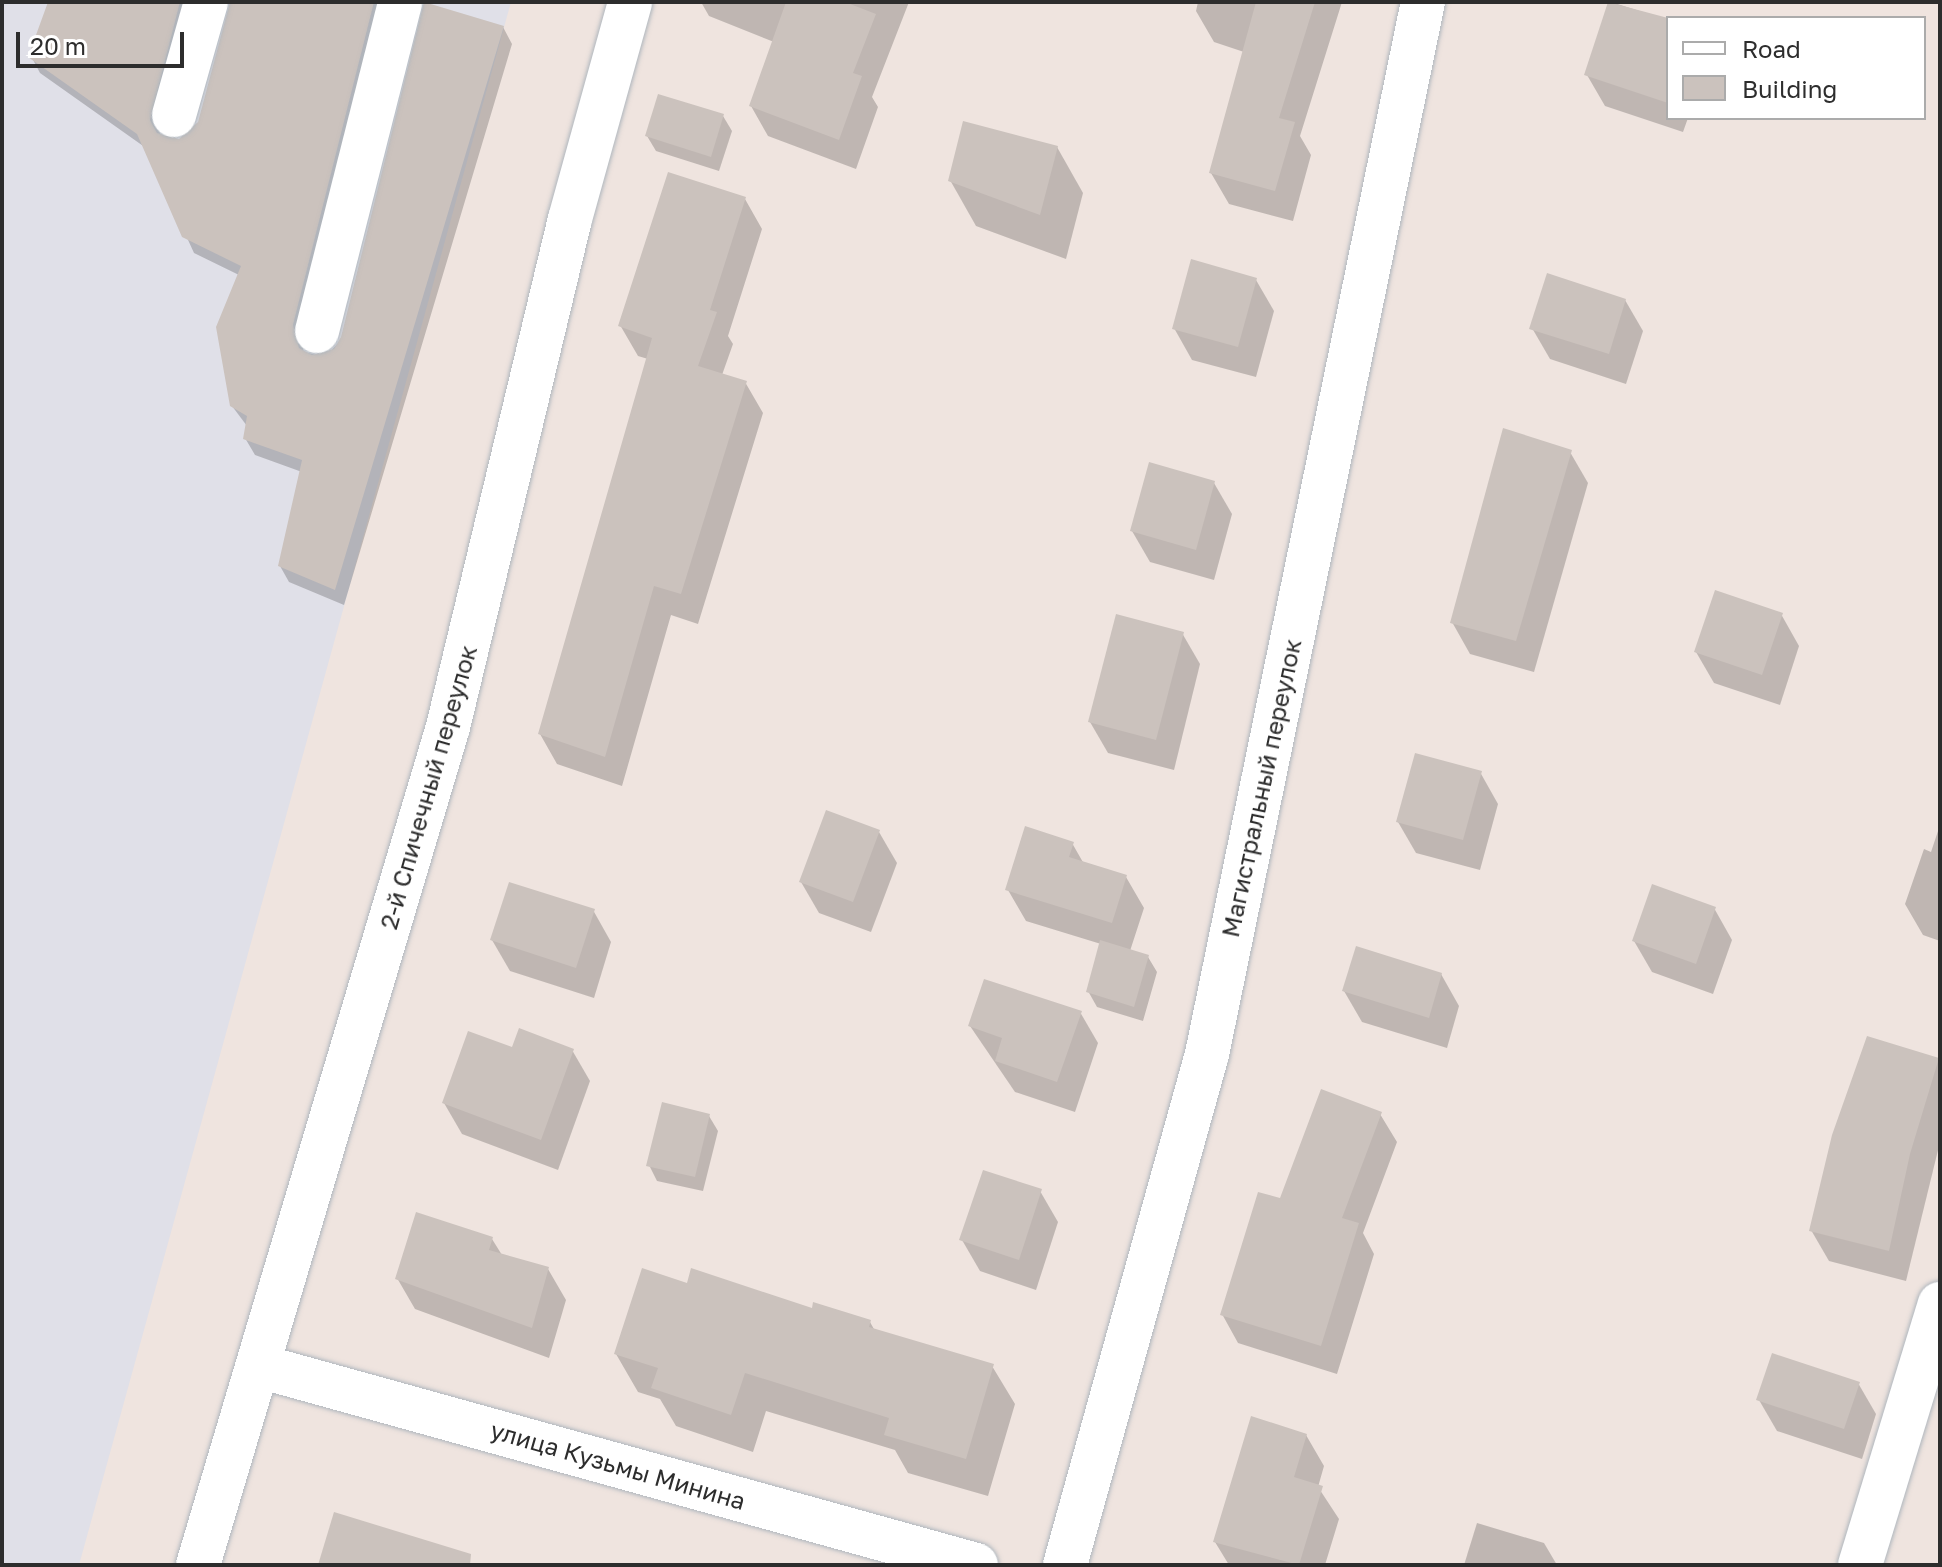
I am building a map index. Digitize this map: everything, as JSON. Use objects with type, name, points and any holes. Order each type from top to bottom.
[{"type":"street","points":[[174,115],[206,2]]},
{"type":"street","points":[[317,331],[400,2]]},
{"type":"street","name":"2-й Спичечный переулок","points":[[198,1565],[448,727],[570,219],[630,2]]},
{"type":"street","name":"Магистральный переулок","points":[[1065,1565],[1207,1054],[1423,2]]},
{"type":"street","points":[[1860,1565],[1940,1304]]},
{"type":"street","name":"улица Кузьмы Минина","points":[[259,1366],[976,1565]]},
{"type":"shaded area","points":[[2,2],[511,2],[79,1565],[2,1565]]},
{"type":"building","points":[[48,2],[180,2],[150,120],[157,133],[179,139],[198,122],[230,2],[374,2],[293,325],[299,348],[312,355],[334,349],[341,337],[424,2],[504,26],[335,590],[278,566],[302,460],[243,439],[247,416],[230,406],[216,327],[241,266],[182,237],[137,134],[28,57]]},
{"type":"building","points":[[786,2],[845,2],[876,14],[853,73],[862,76],[839,140],[749,106]]},
{"type":"building","points":[[1256,2],[1315,2],[1279,118],[1295,122],[1275,191],[1209,173]]},
{"type":"building","points":[[1608,2],[1666,17],[1666,102],[1584,75]]},
{"type":"building","points":[[658,94],[724,114],[711,157],[645,136]]},
{"type":"building","points":[[963,121],[1058,146],[1040,215],[948,181]]},
{"type":"building","points":[[668,172],[746,197],[710,310],[717,312],[698,366],[747,381],[681,594],[654,586],[605,757],[538,734],[652,338],[618,326]]},
{"type":"building","points":[[1191,259],[1257,278],[1238,347],[1172,329]]},
{"type":"building","points":[[1547,273],[1626,299],[1609,354],[1529,329]]},
{"type":"building","points":[[1503,428],[1572,450],[1516,641],[1450,623]]},
{"type":"building","points":[[1149,462],[1215,481],[1196,550],[1130,531]]},
{"type":"building","points":[[1715,590],[1783,613],[1762,675],[1694,652]]},
{"type":"building","points":[[1116,614],[1184,632],[1156,740],[1088,722]]},
{"type":"building","points":[[1415,753],[1482,771],[1463,840],[1396,822]]},
{"type":"building","points":[[826,810],[880,830],[853,902],[799,882]]},
{"type":"building","points":[[1025,826],[1074,842],[1069,857],[1127,875],[1112,923],[1005,890]]},
{"type":"building","points":[[509,882],[595,909],[576,968],[490,940]]},
{"type":"building","points":[[1652,884],[1716,907],[1696,964],[1632,941]]},
{"type":"building","points":[[1100,940],[1149,955],[1134,1007],[1086,992]]},
{"type":"building","points":[[1356,946],[1442,973],[1429,1018],[1342,991]]},
{"type":"building","points":[[984,979],[1082,1011],[1057,1082],[995,1061],[1002,1038],[968,1026]]},
{"type":"building","points":[[519,1028],[574,1049],[541,1140],[442,1103],[468,1031],[512,1047]]},
{"type":"building","points":[[1867,1036],[1939,1058],[1910,1154],[1889,1251],[1809,1231],[1832,1135]]},
{"type":"building","points":[[1321,1089],[1382,1112],[1342,1218],[1359,1223],[1321,1346],[1220,1315],[1258,1192],[1280,1198]]},
{"type":"building","points":[[662,1102],[710,1114],[695,1177],[646,1166]]},
{"type":"building","points":[[983,1170],[1042,1189],[1019,1260],[959,1240]]},
{"type":"building","points":[[416,1212],[493,1237],[489,1250],[549,1267],[532,1328],[395,1279]]},
{"type":"building","points":[[642,1268],[687,1283],[691,1268],[812,1308],[813,1302],[871,1320],[869,1327],[994,1364],[966,1459],[884,1435],[889,1418],[745,1373],[731,1415],[651,1388],[658,1368],[614,1354]]},
{"type":"building","points":[[1772,1353],[1860,1382],[1844,1429],[1756,1400]]},
{"type":"building","points":[[1251,1416],[1307,1434],[1294,1477],[1323,1486],[1299,1565],[1213,1542]]},
{"type":"building","points":[[334,1512],[471,1554],[470,1565],[318,1565]]}]
